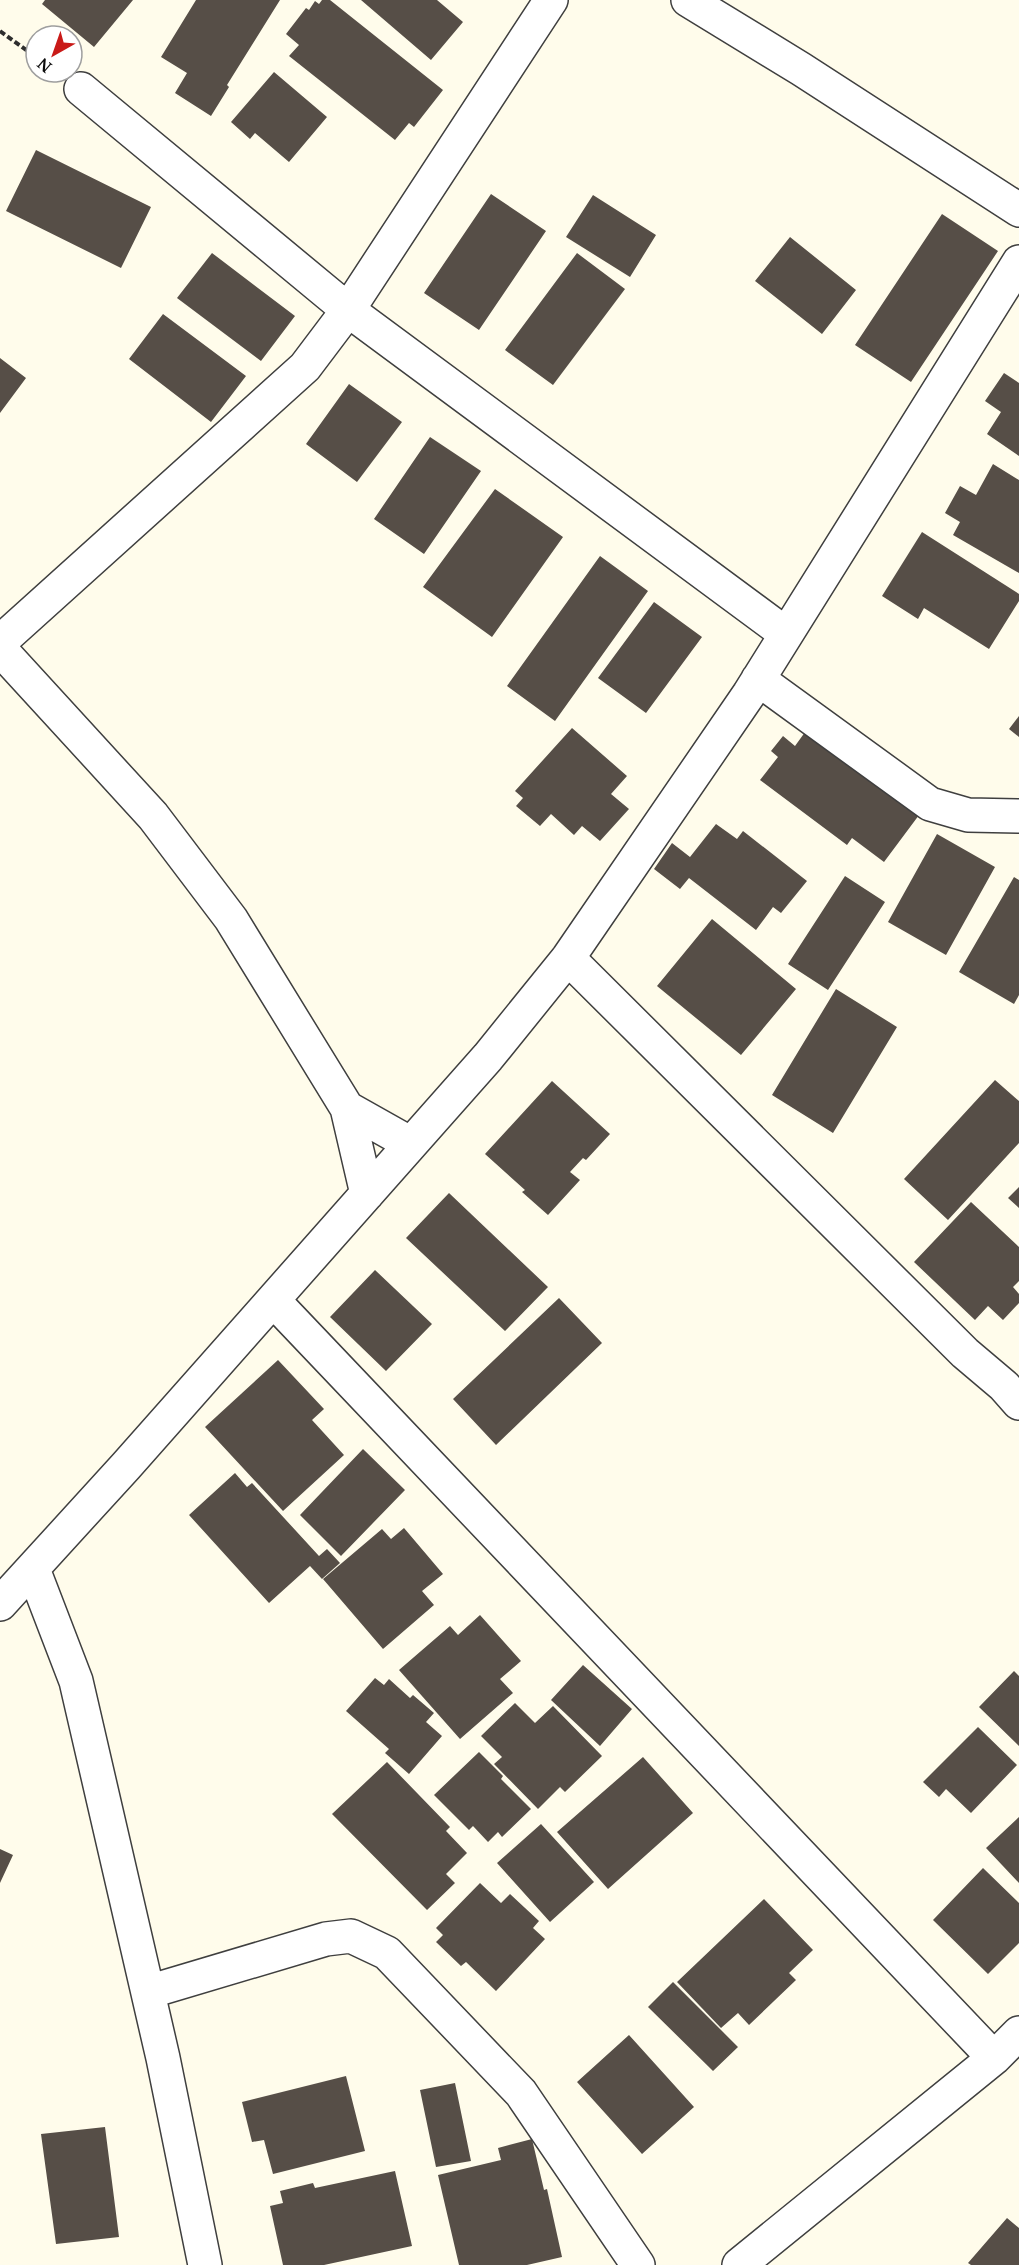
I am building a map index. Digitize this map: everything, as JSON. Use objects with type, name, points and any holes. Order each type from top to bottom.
[{"type":"street","points":[[0,642],[304,367],[348,310],[551,0]]},
{"type":"street","points":[[688,0],[801,69],[1019,210]]},
{"type":"street","points":[[81,89],[348,310],[786,634]]},
{"type":"street","points":[[0,1604],[488,1057],[568,958],[758,679],[1019,262]]},
{"type":"street","points":[[0,648],[153,816],[224,910],[347,1108],[367,1194]]},
{"type":"street","points":[[758,679],[930,804],[968,815],[1019,816]]},
{"type":"street","points":[[568,958],[965,1353],[1014,1386]]},
{"type":"street","points":[[347,1108],[411,1144]]},
{"type":"street","points":[[273,1300],[994,2058]]},
{"type":"street","points":[[33,1569],[76,1681],[148,1992],[205,2265]]},
{"type":"street","points":[[148,1992],[326,1939],[351,1936],[387,1953],[521,2093],[638,2265]]},
{"type":"street","points":[[738,2265],[994,2058],[1019,2033]]},
{"type":"path","points":[[0,31],[24,48]]},
{"type":"building","points":[[45,0],[133,0],[94,47],[84,39],[84,24],[66,24],[42,4]]},
{"type":"building","points":[[196,0],[280,0],[227,85],[229,87],[211,116],[175,93],[187,73],[161,57]]},
{"type":"building","points":[[322,0],[330,0],[443,90],[414,127],[409,123],[395,140],[289,56],[299,45],[286,34],[306,8],[309,10],[315,1],[319,4]]},
{"type":"building","points":[[361,0],[437,0],[463,22],[431,60]]},
{"type":"building","points":[[274,72],[327,117],[289,162],[255,133],[250,139],[231,122]]},
{"type":"building","points":[[36,150],[151,207],[121,268],[6,211]]},
{"type":"building","points":[[491,194],[546,231],[479,330],[424,293]]},
{"type":"building","points":[[593,195],[656,235],[630,277],[566,237]]},
{"type":"building","points":[[942,214],[998,251],[911,382],[855,345]]},
{"type":"building","points":[[790,237],[856,290],[822,334],[755,281]]},
{"type":"building","points":[[212,253],[295,316],[261,361],[177,298]]},
{"type":"building","points":[[577,253],[625,289],[553,385],[505,350]]},
{"type":"building","points":[[163,314],[246,376],[211,422],[129,359]]},
{"type":"building","points":[[0,358],[26,378],[0,413]]},
{"type":"building","points":[[1004,373],[1019,383],[1019,456],[987,434],[1001,412],[985,401]]},
{"type":"building","points":[[349,384],[402,422],[357,482],[306,444]]},
{"type":"building","points":[[430,437],[481,471],[424,554],[374,519]]},
{"type":"building","points":[[993,464],[1019,480],[1019,573],[953,535],[960,522],[945,513],[960,486],[976,495]]},
{"type":"building","points":[[495,489],[563,537],[492,637],[423,587]]},
{"type":"building","points":[[922,532],[1019,594],[1019,601],[989,649],[924,608],[918,619],[882,596]]},
{"type":"building","points":[[600,556],[648,591],[555,721],[507,686]]},
{"type":"building","points":[[654,602],[702,637],[646,713],[598,678]]},
{"type":"building","points":[[1019,716],[1019,737],[1009,729]]},
{"type":"building","points":[[572,728],[627,776],[611,794],[629,809],[600,841],[582,826],[574,835],[551,814],[540,826],[516,806],[523,798],[515,791]]},
{"type":"building","points":[[808,728],[925,807],[884,862],[852,838],[847,845],[760,780],[778,757],[771,751],[783,736],[795,746]]},
{"type":"building","points":[[716,824],[737,839],[743,831],[807,881],[781,913],[773,907],[756,930],[689,878],[680,889],[654,869],[672,843],[690,857]]},
{"type":"building","points":[[937,834],[995,867],[946,955],[888,922]]},
{"type":"building","points":[[845,876],[885,902],[828,990],[788,964]]},
{"type":"building","points":[[1014,877],[1019,880],[1019,995],[1014,1004],[959,972]]},
{"type":"building","points":[[712,919],[796,989],[741,1055],[657,986]]},
{"type":"building","points":[[836,989],[897,1027],[833,1133],[772,1095]]},
{"type":"building","points":[[995,1080],[1019,1101],[1019,1143],[948,1220],[904,1179]]},
{"type":"building","points":[[552,1081],[610,1134],[586,1160],[583,1158],[570,1172],[580,1180],[548,1215],[522,1192],[525,1190],[485,1154]]},
{"type":"building","points":[[1019,1187],[1019,1208],[1008,1198]]},
{"type":"building","points":[[449,1193],[548,1287],[505,1331],[406,1238]]},
{"type":"building","points":[[971,1202],[1019,1247],[1019,1281],[1013,1287],[1019,1294],[1019,1303],[1003,1320],[988,1306],[975,1320],[914,1262]]},
{"type":"building","points":[[375,1270],[432,1324],[386,1371],[330,1317]]},
{"type":"building","points":[[559,1298],[602,1343],[496,1445],[453,1399]]},
{"type":"building","points":[[278,1360],[324,1409],[312,1420],[344,1455],[283,1511],[205,1427]]},
{"type":"building","points":[[363,1449],[405,1490],[341,1556],[300,1515]]},
{"type":"building","points":[[235,1473],[247,1487],[252,1483],[319,1556],[327,1549],[340,1563],[322,1579],[310,1566],[269,1603],[189,1515]]},
{"type":"building","points":[[404,1528],[443,1574],[422,1591],[434,1605],[383,1649],[323,1579],[382,1529],[391,1539]]},
{"type":"building","points":[[480,1615],[521,1661],[500,1679],[513,1693],[460,1739],[399,1670],[450,1626],[458,1635]]},
{"type":"building","points":[[583,1665],[632,1709],[600,1746],[551,1700]]},
{"type":"building","points":[[1014,1671],[1019,1676],[1019,1746],[979,1707]]},
{"type":"building","points":[[375,1678],[384,1685],[389,1679],[410,1698],[413,1695],[434,1713],[426,1722],[442,1736],[409,1774],[385,1753],[389,1749],[346,1711]]},
{"type":"building","points":[[515,1703],[535,1723],[553,1706],[602,1756],[565,1792],[560,1787],[538,1809],[494,1764],[502,1757],[481,1736]]},
{"type":"building","points":[[978,1727],[1017,1765],[971,1813],[946,1789],[939,1797],[923,1782]]},
{"type":"building","points":[[479,1752],[503,1776],[501,1779],[531,1809],[502,1837],[498,1832],[488,1842],[473,1826],[469,1830],[434,1795]]},
{"type":"building","points":[[643,1757],[693,1813],[608,1889],[557,1832]]},
{"type":"building","points":[[387,1762],[450,1827],[446,1831],[467,1853],[446,1874],[455,1883],[427,1910],[332,1814]]},
{"type":"building","points":[[1019,1817],[1019,1883],[986,1848]]},
{"type":"building","points":[[541,1824],[594,1882],[550,1922],[497,1863]]},
{"type":"building","points":[[0,1849],[13,1855],[0,1883]]},
{"type":"building","points":[[983,1868],[1019,1903],[1019,1943],[988,1974],[933,1920]]},
{"type":"building","points":[[480,1883],[501,1903],[510,1894],[539,1921],[533,1928],[545,1939],[496,1991],[466,1962],[461,1966],[436,1942],[443,1935],[436,1928]]},
{"type":"building","points":[[764,1899],[813,1950],[789,1973],[796,1980],[749,2025],[738,2013],[721,2028],[677,1982]]},
{"type":"building","points":[[673,1982],[738,2047],[713,2071],[648,2007]]},
{"type":"building","points":[[629,2035],[694,2107],[642,2154],[577,2082]]},
{"type":"building","points":[[346,2076],[365,2151],[273,2174],[264,2140],[252,2142],[242,2102]]},
{"type":"building","points":[[455,2083],[471,2161],[436,2167],[420,2090]]},
{"type":"building","points":[[105,2127],[119,2237],[56,2244],[41,2134]]},
{"type":"building","points":[[532,2139],[544,2190],[547,2189],[562,2257],[527,2265],[459,2265],[438,2175],[501,2160],[498,2148]]},
{"type":"building","points":[[395,2171],[412,2246],[324,2265],[283,2265],[270,2206],[283,2203],[280,2191],[313,2183],[315,2188]]},
{"type":"building","points":[[1007,2218],[1019,2228],[1019,2265],[971,2265],[968,2263]]}]
